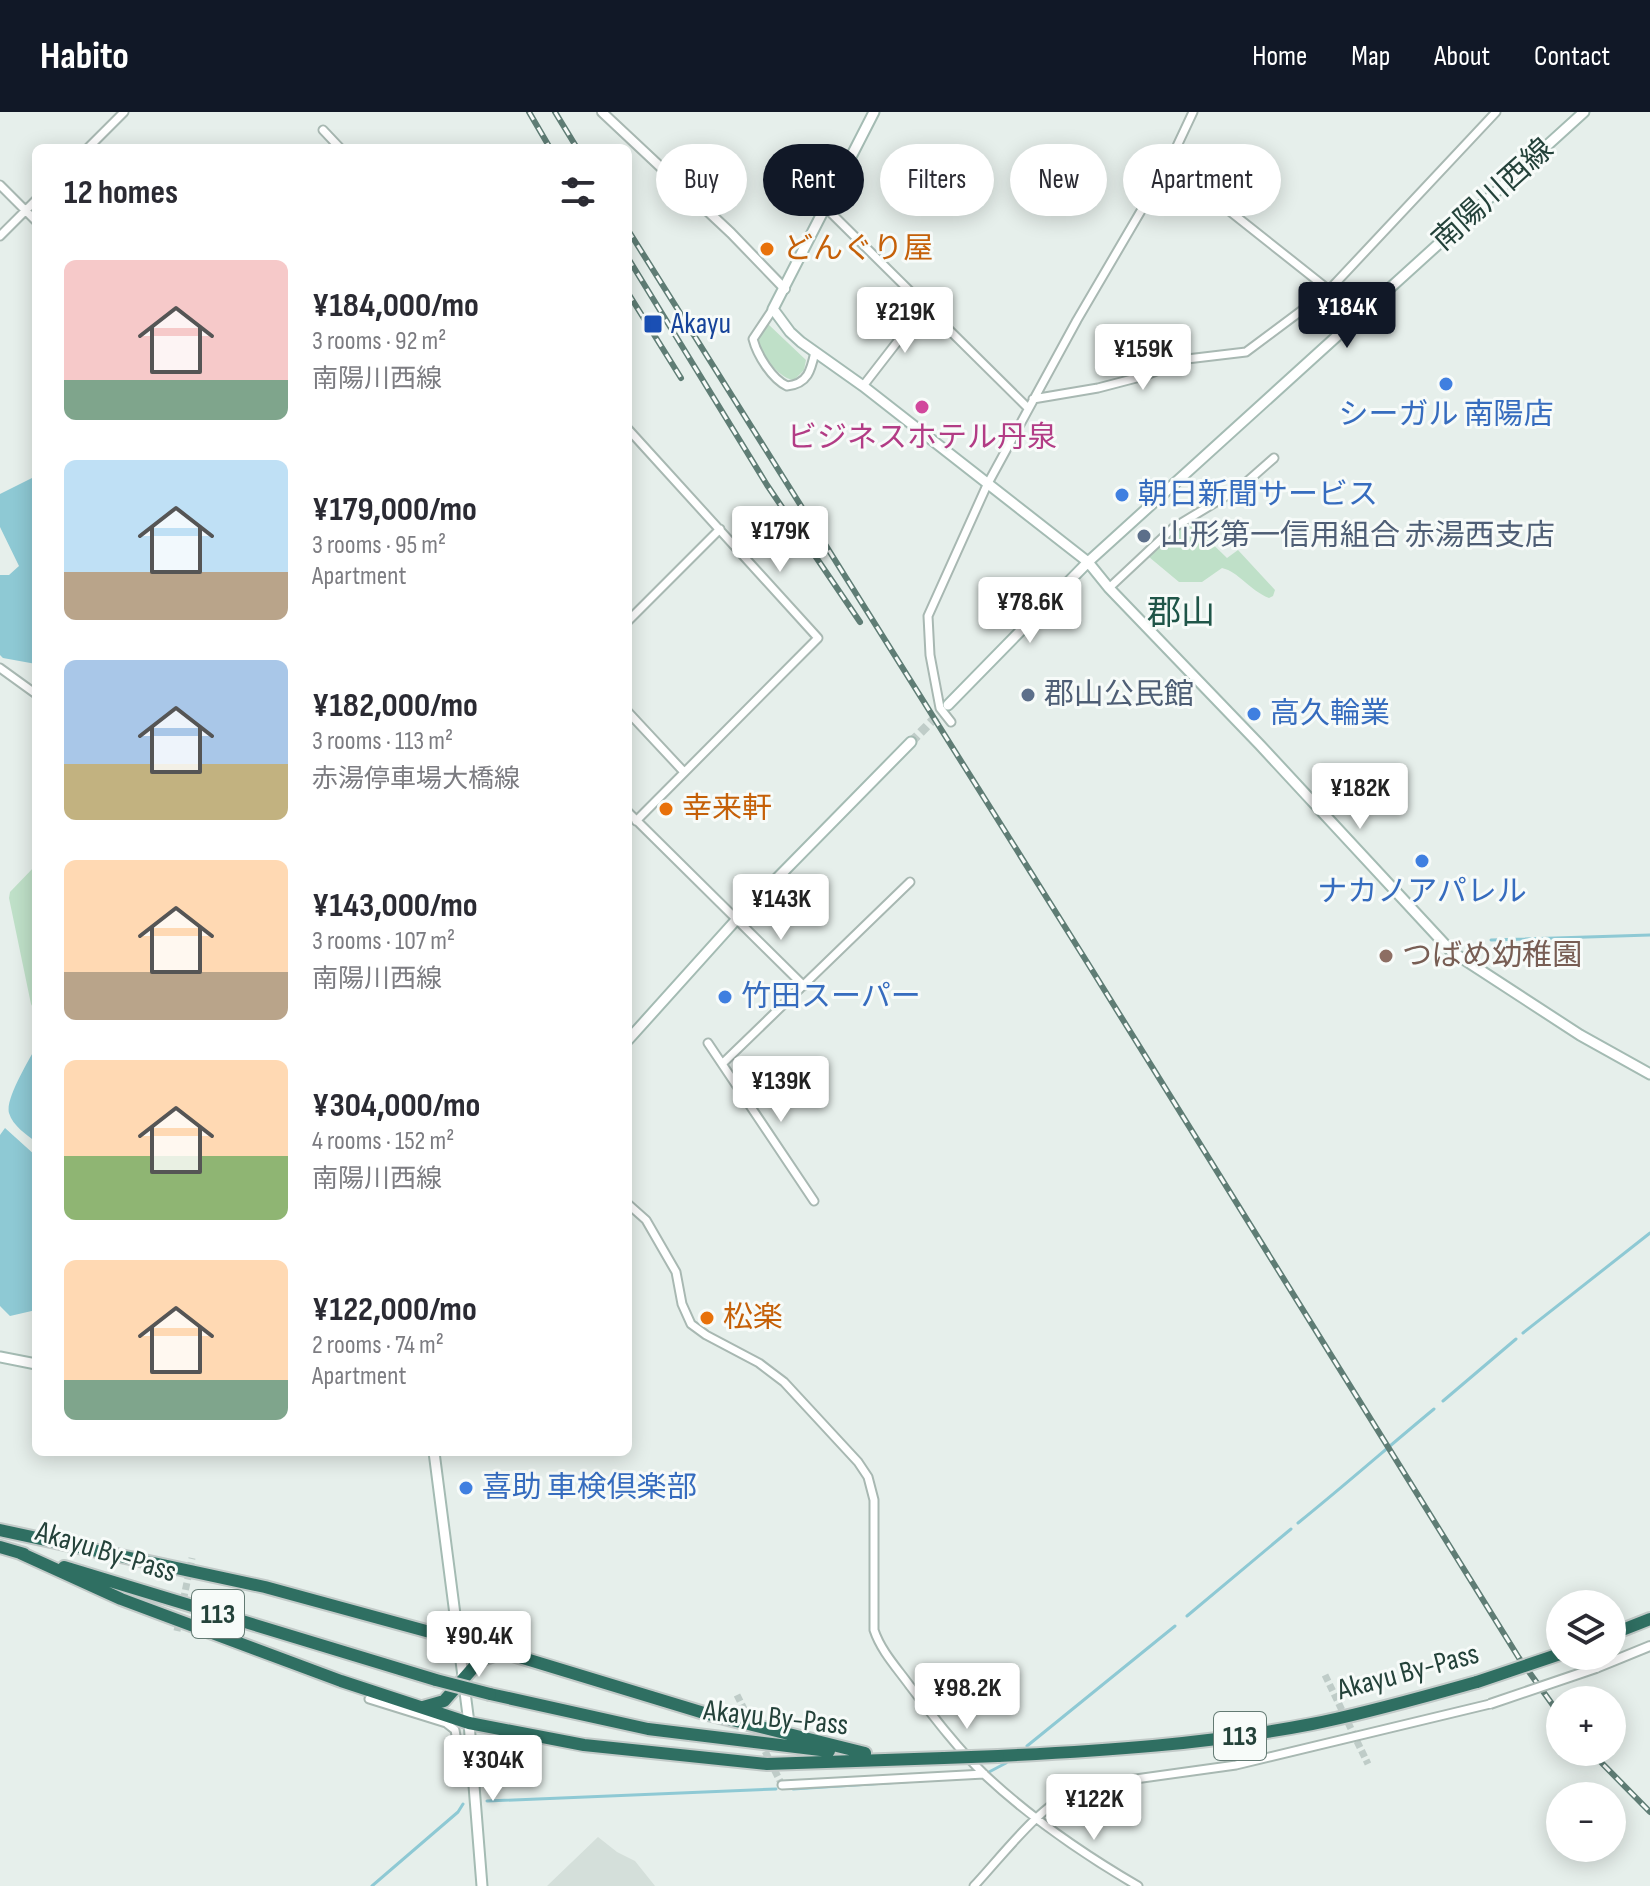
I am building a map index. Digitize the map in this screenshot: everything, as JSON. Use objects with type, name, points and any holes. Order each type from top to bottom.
[{"type":"highway","points":[[0,1530],[265,1587],[503,1652],[704,1713],[865,1753]]},
{"type":"highway","name":"Akayu By-Pass","points":[[0,1547],[490,1694],[675,1733],[865,1753],[944,1758],[998,1756],[1077,1752],[1236,1736],[1313,1723],[1477,1682],[1546,1659]]},
{"type":"highway","points":[[20,1553],[121,1599],[469,1723],[584,1745],[767,1764],[944,1758]]},
{"type":"highway","points":[[1626,1628],[1650,1619]]},
{"type":"highway","points":[[419,1707],[444,1701],[480,1660],[503,1652]]},
{"type":"main road","points":[[858,144],[874,112]]},
{"type":"main road","name":"南陽川西線","points":[[948,705],[1088,562],[1584,112]]},
{"type":"main road","points":[[822,216],[773,309],[790,332],[1088,562],[1451,951],[1580,1035],[1650,1074]]},
{"type":"main road","points":[[632,1036],[736,920],[911,742]]},
{"type":"main road","points":[[0,1357],[32,1363]]},
{"type":"main road","points":[[434,1456],[469,1723],[482,1886]]},
{"type":"street","points":[[92,144],[124,112]]},
{"type":"street","points":[[602,112],[731,233],[785,289]]},
{"type":"street","points":[[1178,144],[1193,112]]},
{"type":"street","points":[[1033,399],[1098,388],[1144,376],[1187,359],[1246,352],[1329,290],[1496,112]]},
{"type":"street","points":[[323,130],[336,144]]},
{"type":"street","points":[[0,185],[32,217]]},
{"type":"street","points":[[0,236],[32,204]]},
{"type":"street","points":[[834,216],[1028,408]]},
{"type":"street","points":[[951,722],[940,708],[930,655],[928,616],[987,485],[1138,216]]},
{"type":"street","points":[[1234,216],[1329,290]]},
{"type":"street","points":[[863,386],[925,306]]},
{"type":"street","points":[[773,309],[753,339],[777,380],[787,386],[802,382],[810,373],[815,352]]},
{"type":"street","points":[[632,433],[818,638],[636,821]]},
{"type":"street","points":[[1109,588],[1173,528],[1241,487],[1274,458]]},
{"type":"street","points":[[632,617],[720,529]]},
{"type":"street","points":[[0,668],[32,691]]},
{"type":"street","points":[[632,716],[684,772]]},
{"type":"street","points":[[632,816],[804,986]]},
{"type":"street","points":[[723,1063],[910,882]]},
{"type":"street","points":[[708,1043],[814,1201]]},
{"type":"street","points":[[632,1208],[646,1220],[676,1272],[682,1304],[691,1324],[759,1363],[784,1382],[858,1462],[868,1477],[874,1500],[874,1630],[878,1644],[927,1708],[984,1774],[1037,1819],[1088,1856],[1138,1886]]},
{"type":"street","points":[[974,1886],[1037,1819],[1061,1798],[1085,1786],[1236,1765],[1490,1704],[1650,1646]]},
{"type":"street","points":[[369,1699],[446,1723],[455,1730],[462,1769],[475,1778]]},
{"type":"street","points":[[782,1785],[984,1774]]},
{"type":"shaded area","points":[[598,1837],[635,1861],[655,1886],[547,1886]]},
{"type":"green space","points":[[768,324],[806,360],[804,370],[794,380],[777,371],[763,353],[759,338]]},
{"type":"green space","points":[[1192,524],[1227,558],[1238,550],[1275,590],[1273,596],[1262,595],[1234,573],[1222,568],[1202,582],[1179,582],[1149,557],[1177,530]]},
{"type":"green space","points":[[32,869],[32,1006],[9,898],[10,892]]},
{"type":"water","points":[[32,478],[32,663],[0,655],[0,575],[9,575],[19,566],[0,527],[0,494]]},
{"type":"water","points":[[32,1054],[32,1139],[20,1129],[9,1113],[18,1080]]},
{"type":"water","points":[[5,1128],[32,1152],[32,1311],[10,1316],[0,1306],[0,1135]]},
{"type":"waterway","points":[[1491,940],[1650,935]]},
{"type":"waterway","points":[[1523,1333],[1650,1233]]},
{"type":"waterway","points":[[1443,1401],[1516,1339]]},
{"type":"waterway","points":[[1298,1523],[1434,1409]]},
{"type":"waterway","points":[[1187,1616],[1291,1529]]},
{"type":"waterway","points":[[1027,1746],[1175,1626]]},
{"type":"waterway","points":[[989,1772],[1006,1763]]},
{"type":"waterway","points":[[793,1789],[979,1777]]},
{"type":"waterway","points":[[487,1801],[776,1789]]},
{"type":"waterway","points":[[372,1886],[458,1812],[463,1804]]},
{"type":"tunnel","points":[[911,742],[948,705]]},
{"type":"tunnel","points":[[177,1631],[192,1558]]},
{"type":"tunnel","points":[[1325,1675],[1368,1764]]},
{"type":"tunnel","points":[[737,1695],[782,1785]]},
{"type":"railway","points":[[529,112],[548,144]]},
{"type":"railway","points":[[555,112],[575,144]]},
{"type":"railway","points":[[632,236],[1519,1658],[1546,1696]]},
{"type":"railway","points":[[632,265],[767,485],[860,622]]},
{"type":"railway","points":[[632,299],[681,378]]},
{"type":"railway","points":[[1605,1766],[1650,1812]]},
{"type":"place","name":"どんぐり屋","points":[[767,249]]},
{"type":"place","name":"Akayu","points":[[653,324]]},
{"type":"place","name":"シーガル 南陽店","points":[[1446,384]]},
{"type":"place","name":"ビジネスホテル丹泉","points":[[922,407]]},
{"type":"place","name":"朝日新聞サービス","points":[[1122,495]]},
{"type":"place","name":"山形第一信用組合 赤湯西支店","points":[[1144,536]]},
{"type":"place","name":"郡山公民館","points":[[1028,695]]},
{"type":"place","name":"高久輪業","points":[[1254,714]]},
{"type":"place","name":"幸来軒","points":[[666,809]]},
{"type":"place","name":"ナカノアパレル","points":[[1422,861]]},
{"type":"place","name":"つばめ幼稚園","points":[[1386,956]]},
{"type":"place","name":"竹田スーパー","points":[[725,997]]},
{"type":"place","name":"松楽","points":[[707,1318]]},
{"type":"place","name":"喜助 車検倶楽部","points":[[466,1488]]},
{"type":"district","name":"郡山","points":[[1181,613]]}]
